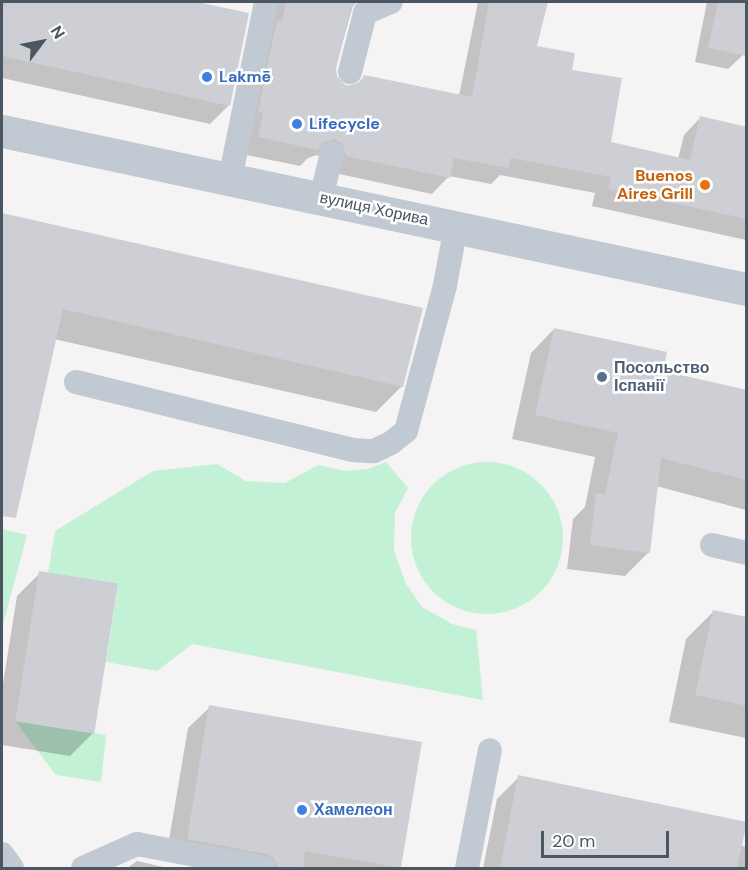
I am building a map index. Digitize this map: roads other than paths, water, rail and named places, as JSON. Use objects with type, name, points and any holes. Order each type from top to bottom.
[{"type":"street","name":"вулиця Хорива","points":[[2,131],[747,289]]},
{"type":"lane","points":[[230,179],[266,2]]},
{"type":"lane","points":[[350,72],[365,13],[391,2]]},
{"type":"lane","points":[[321,198],[332,153]]},
{"type":"lane","points":[[76,381],[352,450],[374,451],[392,444],[406,431],[440,303],[456,226]]},
{"type":"lane","points":[[712,545],[747,553]]},
{"type":"lane","points":[[467,868],[490,750]]},
{"type":"lane","points":[[83,868],[137,844],[264,868]]},
{"type":"lane","points":[[2,854],[12,868]]},
{"type":"place","name":"Lakmē","points":[[207,77]]},
{"type":"place","name":"Lifecycle","points":[[297,124]]},
{"type":"place","name":"Buenos Aires Grill","points":[[705,185]]},
{"type":"place","name":"Посольство Іспанії","points":[[602,377]]},
{"type":"place","name":"Хамелеон","points":[[302,810]]}]
